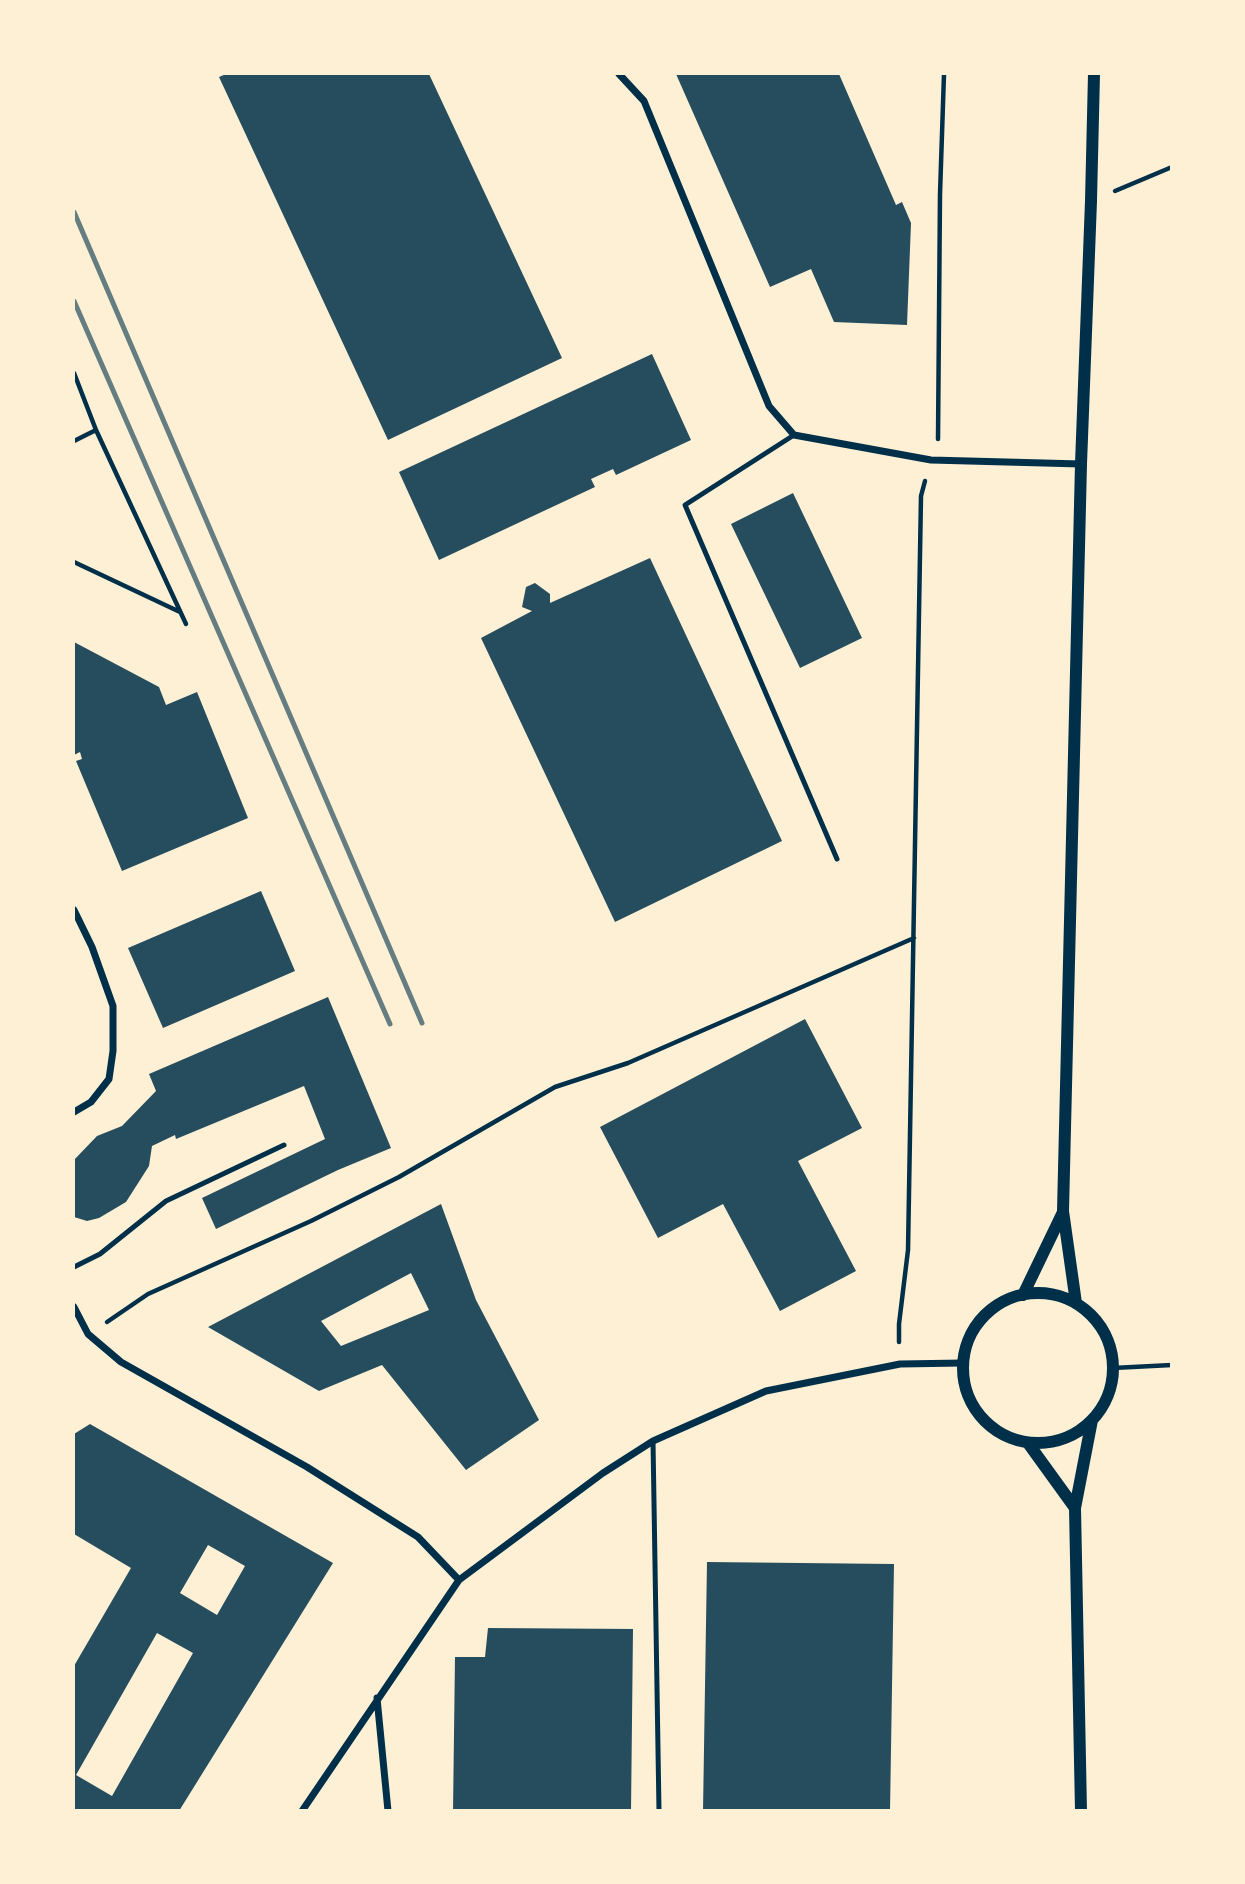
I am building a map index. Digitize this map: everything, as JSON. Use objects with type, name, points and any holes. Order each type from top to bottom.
[{"type":"street","points":[[619,74],[644,101],[769,406],[794,435],[931,460],[1081,464]]},
{"type":"street","points":[[1076,1303],[1063,1211],[1081,464],[1094,74]]},
{"type":"street","points":[[74,910],[92,947],[113,1006],[113,1051],[109,1079],[91,1102],[74,1112]]},
{"type":"street","points":[[1023,1295],[1063,1211]]},
{"type":"street","points":[[1041,1293],[1076,1303],[1096,1320],[1109,1343],[1113,1368],[1111,1388],[1104,1405],[1092,1420],[1073,1435],[1051,1442],[1028,1443],[1006,1436],[987,1424],[973,1407],[965,1386],[963,1363],[968,1340],[982,1319],[1000,1303],[1023,1295],[1041,1293]]},
{"type":"street","points":[[74,1307],[88,1334],[121,1362],[307,1467],[418,1537],[460,1580]]},
{"type":"street","points":[[302,1811],[460,1580],[603,1473],[653,1441],[766,1391],[900,1364],[963,1363]]},
{"type":"street","points":[[1082,1811],[1075,1508],[1092,1420]]},
{"type":"street","points":[[1028,1443],[1075,1508]]},
{"type":"street","points":[[377,1698],[388,1811]]},
{"type":"lane","points":[[794,435],[685,505],[836,859]]},
{"type":"lane","points":[[74,1267],[100,1254],[166,1201],[284,1145]]},
{"type":"lane","points":[[653,1441],[659,1811]]},
{"type":"path","points":[[900,1364],[899,1324],[908,1250],[921,496],[938,443],[944,74]]},
{"type":"path","points":[[1091,201],[1171,167]]},
{"type":"path","points":[[74,373],[96,430],[186,624]]},
{"type":"path","points":[[74,441],[96,430]]},
{"type":"path","points":[[74,562],[180,612]]},
{"type":"path","points":[[88,1334],[148,1294],[311,1221],[399,1177],[555,1087],[628,1063],[914,938]]},
{"type":"path","points":[[1113,1368],[1171,1365]]},
{"type":"building","points":[[226,74],[429,74],[562,358],[388,440],[219,77]]},
{"type":"building","points":[[676,74],[839,74],[896,205],[902,202],[911,223],[907,325],[834,322],[811,269],[770,287]]},
{"type":"building","points":[[652,354],[691,440],[616,475],[613,469],[591,479],[595,487],[439,560],[399,472]]},
{"type":"building","points":[[793,493],[862,638],[800,668],[731,524]]},
{"type":"building","points":[[650,558],[782,841],[615,922],[481,638],[532,611],[522,607],[526,587],[535,583],[550,594],[550,603]]},
{"type":"building","points":[[74,642],[159,687],[166,705],[197,692],[248,818],[122,871],[76,761],[82,759],[80,752],[74,755]]},
{"type":"building","points":[[261,891],[295,971],[163,1028],[128,948]]},
{"type":"building","points":[[328,997],[391,1148],[338,1170],[216,1229],[202,1198],[325,1139],[304,1086],[176,1139],[175,1135],[152,1146],[149,1166],[126,1202],[99,1218],[87,1221],[74,1217],[74,1160],[97,1136],[122,1126],[156,1091],[149,1074]]},
{"type":"building","points":[[805,1019],[862,1128],[798,1161],[856,1271],[780,1311],[723,1204],[658,1238],[600,1127]]},
{"type":"building","points":[[441,1204],[476,1300],[539,1420],[466,1470],[382,1365],[319,1391],[208,1327]],"holes":[[[411,1273],[429,1310],[341,1346],[321,1321]]]},
{"type":"building","points":[[90,1424],[333,1563],[179,1811],[74,1811],[74,1666],[131,1568],[74,1534],[74,1434]],"holes":[[[208,1545],[245,1566],[217,1615],[180,1593]],[[157,1633],[193,1653],[112,1796],[76,1775]]]},
{"type":"building","points":[[707,1562],[894,1564],[890,1811],[703,1811]]},
{"type":"building","points":[[488,1628],[633,1629],[631,1811],[453,1811],[455,1657],[485,1657]]},
{"type":"railway","points":[[74,212],[422,1023]]},
{"type":"railway","points":[[74,301],[390,1024]]}]
